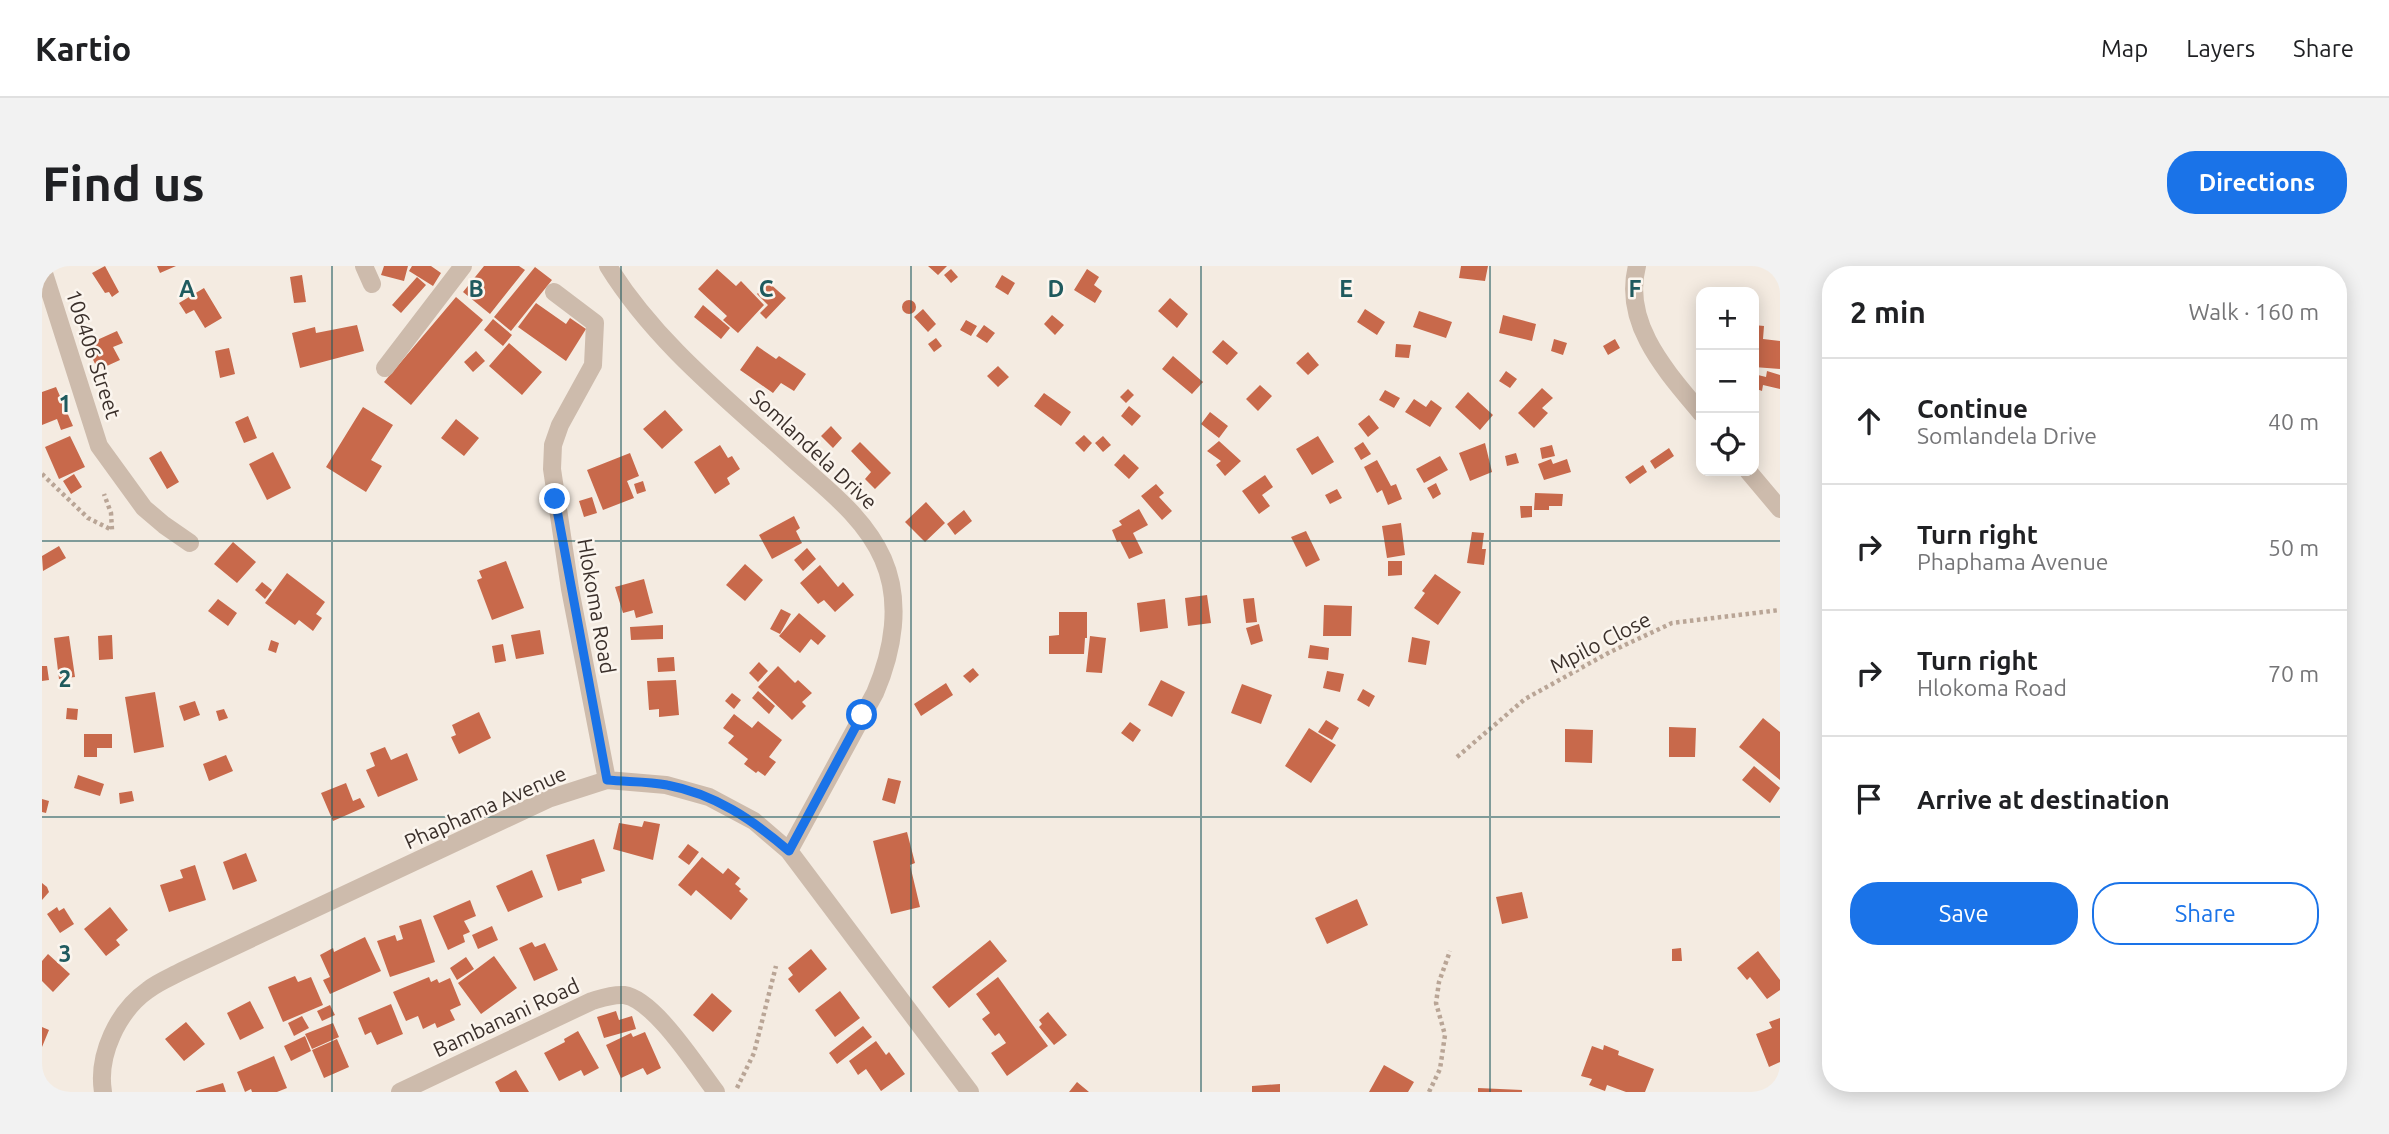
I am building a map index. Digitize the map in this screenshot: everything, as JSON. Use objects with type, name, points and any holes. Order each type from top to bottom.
[{"type":"street","points":[[364,266],[372,284]]},
{"type":"street","points":[[385,368],[463,266]]},
{"type":"street","name":"Somlandela Drive","points":[[608,266],[657,332],[691,367],[849,509],[873,540],[887,571],[894,606],[887,665],[875,693],[789,851]]},
{"type":"street","points":[[1637,266],[1633,285],[1634,305],[1639,323],[1665,368],[1696,407]]},
{"type":"street","name":"106406 Street","points":[[42,267],[99,446],[144,508],[164,526],[190,543]]},
{"type":"street","name":"Hlokoma Road","points":[[554,292],[595,323],[593,365],[560,425],[553,445],[552,468],[570,589],[607,780]]},
{"type":"street","points":[[1753,476],[1777,501]]},
{"type":"street","name":"Phaphama Avenue","points":[[98,1090],[105,1054],[117,1025],[147,990],[182,971],[548,799],[607,780],[666,785],[709,797],[754,821],[789,851],[970,1092]]},
{"type":"street","name":"Bambanani Road","points":[[400,1092],[592,1001],[612,995],[624,995],[637,999],[656,1014],[716,1092]]},
{"type":"path","points":[[42,474],[88,518],[112,530],[111,513],[103,489]]},
{"type":"path","name":"Mpilo Close","points":[[1457,757],[1525,699],[1610,652],[1672,623],[1780,610]]},
{"type":"path","points":[[1429,1092],[1440,1069],[1445,1035],[1436,1003],[1439,982],[1450,951]]},
{"type":"path","points":[[735,1092],[754,1053],[776,966]]},
{"type":"building","points":[[105,266],[119,292],[112,297],[109,292],[105,293],[92,273]]},
{"type":"building","points":[[157,266],[176,266],[160,273]]},
{"type":"building","points":[[384,266],[408,266],[404,281],[381,275]]},
{"type":"building","points":[[412,266],[431,266],[441,273],[433,286],[409,271]]},
{"type":"building","points":[[484,266],[519,266],[525,270],[490,314],[463,292]]},
{"type":"building","points":[[928,266],[947,266],[938,275]]},
{"type":"building","points":[[1461,266],[1488,266],[1485,281],[1459,278]]},
{"type":"building","points":[[535,267],[552,280],[511,331],[494,317]]},
{"type":"building","points":[[717,269],[736,286],[741,281],[764,305],[738,333],[723,320],[727,316],[698,289]]},
{"type":"building","points":[[951,269],[958,277],[951,283],[944,275]]},
{"type":"building","points":[[1087,269],[1099,277],[1094,285],[1102,291],[1095,303],[1074,290]]},
{"type":"building","points":[[302,275],[306,302],[294,303],[290,277]]},
{"type":"building","points":[[1002,275],[1015,283],[1008,295],[995,287]]},
{"type":"building","points":[[417,277],[426,285],[401,313],[392,305]]},
{"type":"building","points":[[768,282],[786,298],[766,319],[760,313],[768,305],[757,294]]},
{"type":"building","points":[[204,288],[222,318],[205,328],[194,310],[186,314],[179,303]]},
{"type":"building","points":[[456,297],[483,320],[411,405],[384,382]]},
{"type":"building","points":[[1170,298],[1188,314],[1177,328],[1158,311]]},
{"type":"building","points":[[906,300],[912,300],[916,307],[912,314],[906,314],[902,310],[902,304]]},
{"type":"building","points":[[536,303],[566,324],[570,318],[586,329],[566,361],[518,327]]},
{"type":"building","points":[[703,305],[730,328],[721,339],[694,317]]},
{"type":"building","points":[[923,309],[936,324],[928,332],[914,317]]},
{"type":"building","points":[[1365,309],[1385,322],[1377,335],[1357,322]]},
{"type":"building","points":[[1419,311],[1452,322],[1446,338],[1413,327]]},
{"type":"building","points":[[1052,315],[1064,325],[1055,335],[1044,324]]},
{"type":"building","points":[[1503,315],[1536,324],[1532,341],[1499,333]]},
{"type":"building","points":[[493,319],[512,335],[503,346],[484,330]]},
{"type":"building","points":[[966,320],[977,326],[971,336],[960,330]]},
{"type":"building","points":[[357,325],[364,351],[300,368],[292,333],[315,327],[316,333]]},
{"type":"building","points":[[984,325],[995,333],[987,343],[976,336]]},
{"type":"building","points":[[1759,326],[1764,326],[1763,339],[1780,341],[1780,369],[1759,367]]},
{"type":"building","points":[[117,331],[123,343],[113,347],[120,360],[98,370],[86,345]]},
{"type":"building","points":[[936,338],[942,346],[934,352],[928,344]]},
{"type":"building","points":[[1554,339],[1567,343],[1563,355],[1551,351]]},
{"type":"building","points":[[1615,339],[1620,348],[1608,355],[1603,346]]},
{"type":"building","points":[[1223,340],[1238,353],[1227,365],[1212,352]]},
{"type":"building","points":[[509,343],[542,372],[522,395],[489,366]]},
{"type":"building","points":[[1396,344],[1411,345],[1409,358],[1395,357]]},
{"type":"building","points":[[757,346],[776,359],[779,356],[806,374],[794,391],[781,383],[773,393],[740,370]]},
{"type":"building","points":[[229,348],[235,374],[220,378],[215,351]]},
{"type":"building","points":[[476,351],[485,361],[473,372],[464,362]]},
{"type":"building","points":[[1308,352],[1319,365],[1308,375],[1296,363]]},
{"type":"building","points":[[1173,356],[1203,382],[1192,394],[1162,369]]},
{"type":"building","points":[[998,366],[1009,377],[998,387],[987,376]]},
{"type":"building","points":[[1506,371],[1517,379],[1510,388],[1499,381]]},
{"type":"building","points":[[1767,371],[1780,375],[1780,389],[1763,385],[1762,391],[1759,390],[1759,375],[1766,377]]},
{"type":"building","points":[[1260,385],[1272,396],[1258,411],[1246,399]]},
{"type":"building","points":[[56,387],[73,426],[61,430],[57,419],[42,425],[42,392]]},
{"type":"building","points":[[1542,388],[1553,398],[1542,408],[1548,413],[1534,428],[1518,413]]},
{"type":"building","points":[[1128,389],[1134,395],[1126,403],[1120,397]]},
{"type":"building","points":[[1385,390],[1400,398],[1394,408],[1379,400]]},
{"type":"building","points":[[1468,392],[1493,415],[1480,430],[1455,407]]},
{"type":"building","points":[[1044,393],[1071,412],[1061,426],[1034,406]]},
{"type":"building","points":[[1414,399],[1426,407],[1431,400],[1442,408],[1430,427],[1405,412]]},
{"type":"building","points":[[1129,406],[1141,416],[1132,426],[1121,416]]},
{"type":"building","points":[[363,407],[393,425],[371,460],[382,466],[366,492],[326,467]]},
{"type":"building","points":[[665,410],[683,430],[662,449],[643,429]]},
{"type":"building","points":[[1210,412],[1228,426],[1219,438],[1201,424]]},
{"type":"building","points":[[1369,415],[1379,428],[1368,437],[1358,424]]},
{"type":"building","points":[[248,416],[257,438],[244,443],[235,422]]},
{"type":"building","points":[[456,419],[479,438],[464,456],[441,438]]},
{"type":"building","points":[[831,426],[842,438],[833,448],[821,436]]},
{"type":"building","points":[[1084,435],[1092,443],[1084,452],[1075,443]]},
{"type":"building","points":[[70,436],[85,467],[59,479],[45,447]]},
{"type":"building","points":[[1103,436],[1111,445],[1103,452],[1095,443]]},
{"type":"building","points":[[1318,436],[1334,462],[1312,475],[1296,449]]},
{"type":"building","points":[[1219,441],[1241,461],[1225,476],[1216,465],[1221,461],[1207,451]]},
{"type":"building","points":[[860,442],[891,473],[875,489],[865,479],[871,472],[851,451]]},
{"type":"building","points":[[1363,442],[1371,454],[1361,460],[1354,448]]},
{"type":"building","points":[[1485,443],[1492,472],[1470,481],[1459,453]]},
{"type":"building","points":[[720,445],[728,458],[732,456],[740,469],[727,478],[730,484],[715,494],[694,462]]},
{"type":"building","points":[[1552,445],[1555,456],[1542,459],[1540,448]]},
{"type":"building","points":[[1669,448],[1674,456],[1655,469],[1650,461]]},
{"type":"building","points":[[161,451],[179,482],[167,489],[149,458]]},
{"type":"building","points":[[273,452],[291,488],[267,500],[249,464]]},
{"type":"building","points":[[630,453],[639,476],[627,481],[634,498],[603,510],[587,470]]},
{"type":"building","points":[[1516,453],[1519,463],[1507,466],[1505,456]]},
{"type":"building","points":[[1124,454],[1139,468],[1129,479],[1114,465]]},
{"type":"building","points":[[1440,456],[1448,470],[1424,483],[1416,469]]},
{"type":"building","points":[[1551,459],[1553,464],[1567,459],[1571,472],[1544,480],[1538,464]]},
{"type":"building","points":[[1377,460],[1391,486],[1396,484],[1402,499],[1388,505],[1382,490],[1377,493],[1364,467]]},
{"type":"building","points":[[1643,465],[1647,472],[1630,484],[1625,477]]},
{"type":"building","points":[[74,474],[82,487],[71,494],[63,481]]},
{"type":"building","points":[[1265,475],[1273,487],[1262,495],[1270,506],[1259,514],[1242,491]]},
{"type":"building","points":[[643,481],[646,491],[637,494],[634,484]]},
{"type":"building","points":[[1436,483],[1441,494],[1433,499],[1427,488]]},
{"type":"building","points":[[1156,484],[1164,493],[1159,497],[1172,511],[1162,520],[1141,496]]},
{"type":"building","points":[[1337,489],[1342,498],[1330,504],[1325,495]]},
{"type":"building","points":[[1535,493],[1563,494],[1562,506],[1549,506],[1549,510],[1534,510]]},
{"type":"building","points":[[592,497],[597,513],[584,517],[579,501]]},
{"type":"building","points":[[926,502],[945,523],[925,542],[905,522]]},
{"type":"building","points":[[1520,506],[1532,506],[1532,517],[1521,518]]},
{"type":"building","points":[[1139,509],[1148,525],[1133,533],[1143,553],[1129,559],[1112,530],[1122,525],[1119,521]]},
{"type":"building","points":[[964,510],[972,521],[955,535],[947,524]]},
{"type":"building","points":[[794,516],[800,528],[796,531],[802,543],[772,559],[759,535]]},
{"type":"building","points":[[1401,523],[1405,555],[1387,558],[1382,526]]},
{"type":"building","points":[[1306,531],[1320,560],[1306,567],[1291,537]]},
{"type":"building","points":[[1472,532],[1484,533],[1484,565],[1467,563]]},
{"type":"building","points":[[233,542],[256,562],[237,583],[214,564]]},
{"type":"building","points":[[59,546],[66,558],[43,571],[42,556]]},
{"type":"building","points":[[807,548],[816,559],[803,571],[794,560]]},
{"type":"building","points":[[506,561],[524,608],[492,620],[477,580],[482,578],[479,571]]},
{"type":"building","points":[[1388,561],[1402,561],[1402,575],[1388,576]]},
{"type":"building","points":[[745,564],[763,580],[745,601],[726,585]]},
{"type":"building","points":[[820,565],[838,587],[843,582],[854,595],[835,612],[824,600],[818,604],[800,583]]},
{"type":"building","points":[[287,573],[325,602],[316,614],[322,618],[313,631],[299,620],[295,625],[265,603]]},
{"type":"building","points":[[1435,574],[1461,592],[1438,625],[1414,608],[1425,593],[1422,591]]},
{"type":"building","points":[[644,579],[653,613],[636,618],[634,610],[623,613],[615,587]]},
{"type":"building","points":[[262,582],[272,590],[265,599],[255,590]]},
{"type":"building","points":[[1207,595],[1211,623],[1188,626],[1185,598]]},
{"type":"building","points":[[1254,598],[1257,622],[1246,623],[1243,599]]},
{"type":"building","points":[[218,599],[237,613],[228,626],[208,611]]},
{"type":"building","points":[[1165,599],[1168,628],[1140,632],[1137,603]]},
{"type":"building","points":[[1324,605],[1352,606],[1351,636],[1323,636]]},
{"type":"building","points":[[781,609],[791,614],[780,634],[770,629]]},
{"type":"building","points":[[1059,612],[1087,612],[1084,654],[1049,654],[1049,636],[1059,635]]},
{"type":"building","points":[[799,613],[826,636],[818,645],[811,639],[800,653],[779,636]]},
{"type":"building","points":[[1259,624],[1263,641],[1251,645],[1246,628]]},
{"type":"building","points":[[663,625],[663,639],[631,640],[630,627]]},
{"type":"building","points":[[540,630],[544,654],[516,659],[511,635]]},
{"type":"building","points":[[112,635],[113,659],[99,660],[98,636]]},
{"type":"building","points":[[69,636],[75,677],[59,679],[54,638]]},
{"type":"building","points":[[1090,636],[1106,638],[1102,673],[1086,672]]},
{"type":"building","points":[[1412,637],[1430,641],[1426,665],[1408,662]]},
{"type":"building","points":[[271,640],[279,643],[276,653],[268,650]]},
{"type":"building","points":[[503,644],[506,661],[495,663],[492,646]]},
{"type":"building","points":[[1310,645],[1329,648],[1328,660],[1308,658]]},
{"type":"building","points":[[674,657],[675,671],[658,672],[657,658]]},
{"type":"building","points":[[759,662],[768,671],[758,682],[749,673]]},
{"type":"building","points":[[42,666],[47,666],[49,680],[42,681]]},
{"type":"building","points":[[778,666],[795,683],[798,680],[812,693],[802,702],[806,706],[792,720],[758,687]]},
{"type":"building","points":[[973,668],[979,675],[970,683],[963,676]]},
{"type":"building","points":[[1327,671],[1344,674],[1340,692],[1323,688]]},
{"type":"building","points":[[676,680],[679,715],[659,717],[659,709],[649,710],[647,681]]},
{"type":"building","points":[[1161,680],[1185,692],[1172,717],[1148,705]]},
{"type":"building","points":[[946,683],[953,695],[921,716],[914,704]]},
{"type":"building","points":[[1242,684],[1272,695],[1261,724],[1231,713]]},
{"type":"building","points":[[1363,689],[1375,696],[1369,707],[1357,700]]},
{"type":"building","points":[[758,691],[775,706],[769,714],[752,698]]},
{"type":"building","points":[[155,692],[164,747],[134,753],[125,697]]},
{"type":"building","points":[[732,693],[741,700],[734,709],[725,701]]},
{"type":"building","points":[[195,701],[200,715],[184,721],[179,706]]},
{"type":"building","points":[[67,708],[78,709],[77,720],[66,719]]},
{"type":"building","points":[[224,709],[228,718],[219,721],[216,711]]},
{"type":"building","points":[[479,712],[491,738],[459,754],[451,737],[456,735],[452,725]]},
{"type":"building","points":[[734,714],[752,728],[758,721],[782,740],[769,757],[776,762],[765,776],[744,764],[748,759],[728,743],[734,736],[723,728]]},
{"type":"building","points":[[1763,718],[1780,732],[1780,780],[1739,747]]},
{"type":"building","points":[[1326,720],[1339,728],[1332,740],[1318,732]]},
{"type":"building","points":[[1130,722],[1141,730],[1133,742],[1121,733]]},
{"type":"building","points":[[1669,727],[1696,728],[1695,757],[1669,757]]},
{"type":"building","points":[[1309,728],[1336,745],[1311,783],[1285,766]]},
{"type":"building","points":[[1565,729],[1593,730],[1592,763],[1565,762]]},
{"type":"building","points":[[84,734],[112,734],[112,748],[97,748],[97,757],[84,757]]},
{"type":"building","points":[[385,747],[391,760],[407,753],[418,780],[378,797],[366,770],[375,766],[370,753]]},
{"type":"building","points":[[226,755],[233,771],[209,781],[203,764]]},
{"type":"building","points":[[1754,766],[1780,788],[1770,803],[1742,780]]},
{"type":"building","points":[[78,775],[104,784],[100,796],[74,788]]},
{"type":"building","points":[[888,778],[901,781],[895,804],[882,800]]},
{"type":"building","points":[[346,783],[353,801],[360,798],[365,807],[333,821],[321,793]]},
{"type":"building","points":[[132,791],[134,801],[120,804],[119,793]]},
{"type":"building","points":[[42,799],[49,801],[46,813],[42,812]]},
{"type":"building","points":[[644,821],[660,824],[653,860],[613,849],[619,823],[642,827]]},
{"type":"building","points":[[907,832],[915,863],[910,865],[920,907],[891,914],[873,841]]},
{"type":"building","points":[[594,839],[605,871],[558,891],[546,855]]},
{"type":"building","points":[[688,844],[699,852],[689,865],[678,857]]},
{"type":"building","points":[[246,853],[257,881],[233,890],[223,862]]},
{"type":"building","points":[[702,857],[723,874],[728,868],[740,878],[735,884],[748,899],[731,920],[696,890],[691,896],[678,885]]},
{"type":"building","points":[[195,865],[206,900],[169,912],[160,885],[183,878],[180,870]]},
{"type":"building","points":[[532,870],[543,897],[508,912],[496,886]]},
{"type":"building","points":[[42,883],[49,892],[42,900]]},
{"type":"building","points":[[1522,892],[1528,918],[1502,924],[1496,897]]},
{"type":"building","points":[[1357,899],[1368,925],[1327,944],[1315,918]]},
{"type":"building","points":[[470,900],[476,916],[464,921],[470,932],[463,935],[465,942],[448,950],[433,916]]},
{"type":"building","points":[[57,907],[59,911],[64,908],[74,924],[60,933],[47,914]]},
{"type":"building","points":[[110,907],[128,930],[116,940],[120,945],[106,956],[84,929]]},
{"type":"building","points":[[421,919],[435,962],[390,977],[377,941],[395,935],[397,941],[403,939],[399,926]]},
{"type":"building","points":[[492,926],[498,940],[478,949],[472,935]]},
{"type":"building","points":[[365,937],[381,971],[330,994],[323,980],[330,977],[320,955],[333,948],[334,952]]},
{"type":"building","points":[[990,940],[1007,961],[949,1008],[932,987]]},
{"type":"building","points":[[532,942],[535,947],[545,943],[558,970],[534,981],[519,948]]},
{"type":"building","points":[[1681,948],[1682,961],[1672,961],[1672,949]]},
{"type":"building","points":[[811,949],[827,969],[799,993],[788,979],[793,975],[788,968]]},
{"type":"building","points":[[1758,951],[1780,980],[1780,990],[1767,999],[1750,977],[1747,980],[1737,968]]},
{"type":"building","points":[[48,954],[70,974],[53,992],[42,981],[42,961]]},
{"type":"building","points":[[494,956],[517,988],[481,1014],[458,983]]},
{"type":"building","points":[[466,957],[474,969],[457,980],[450,968]]},
{"type":"building","points":[[295,976],[298,982],[311,977],[323,1005],[283,1022],[268,987]]},
{"type":"building","points":[[429,977],[431,982],[437,979],[439,983],[450,978],[461,1005],[450,1010],[455,1020],[437,1028],[435,1023],[423,1029],[418,1016],[406,1021],[393,992]]},
{"type":"building","points":[[998,977],[1048,1046],[1007,1076],[991,1053],[1006,1043],[999,1033],[995,1036],[982,1019],[990,1013],[976,994]]},
{"type":"building","points":[[840,991],[860,1018],[835,1037],[815,1010]]},
{"type":"building","points":[[712,993],[732,1011],[713,1032],[693,1015]]},
{"type":"building","points":[[250,1001],[264,1028],[240,1040],[227,1013]]},
{"type":"building","points":[[391,1004],[403,1034],[377,1045],[371,1032],[365,1035],[358,1018]]},
{"type":"building","points":[[330,1005],[335,1015],[322,1021],[317,1011]]},
{"type":"building","points":[[616,1011],[619,1020],[632,1016],[636,1029],[604,1038],[597,1017]]},
{"type":"building","points":[[1048,1012],[1067,1035],[1054,1045],[1039,1027],[1042,1024],[1039,1020]]},
{"type":"building","points":[[302,1016],[309,1028],[294,1036],[288,1023]]},
{"type":"building","points":[[1780,1018],[1780,1062],[1769,1067],[1756,1034],[1772,1028],[1769,1022]]},
{"type":"building","points":[[186,1022],[205,1044],[184,1061],[165,1039]]},
{"type":"building","points":[[333,1023],[339,1037],[312,1049],[305,1034]]},
{"type":"building","points":[[863,1026],[872,1037],[837,1064],[829,1053]]},
{"type":"building","points":[[42,1027],[49,1030],[42,1047]]},
{"type":"building","points":[[578,1031],[599,1068],[584,1076],[581,1070],[559,1081],[544,1053],[565,1042],[564,1039]]},
{"type":"building","points":[[645,1032],[661,1068],[647,1075],[643,1068],[621,1078],[606,1045],[631,1033],[633,1037]]},
{"type":"building","points":[[305,1036],[311,1051],[291,1061],[284,1046]]},
{"type":"building","points":[[337,1039],[349,1067],[324,1078],[312,1050]]},
{"type":"building","points":[[876,1041],[886,1055],[889,1052],[905,1074],[881,1091],[866,1069],[858,1075],[849,1061]]},
{"type":"building","points":[[1604,1045],[1619,1051],[1618,1055],[1654,1069],[1645,1092],[1626,1092],[1607,1085],[1605,1091],[1589,1085],[1592,1079],[1581,1076],[1592,1046],[1603,1050]]},
{"type":"building","points":[[274,1056],[287,1088],[277,1092],[252,1092],[251,1089],[245,1092],[237,1072]]},
{"type":"building","points":[[1384,1065],[1414,1082],[1408,1092],[1369,1092]]},
{"type":"building","points":[[516,1070],[529,1092],[500,1092],[495,1082]]},
{"type":"building","points":[[1077,1082],[1089,1092],[1069,1092]]},
{"type":"building","points":[[223,1083],[226,1092],[196,1092],[196,1091]]},
{"type":"building","points":[[1280,1084],[1280,1092],[1252,1092],[1252,1086]]},
{"type":"building","points":[[1478,1088],[1522,1090],[1522,1092],[1478,1092]]},
{"type":"route","points":[[555,499],[607,780],[666,785],[709,797],[754,821],[789,851],[862,715]]}]
